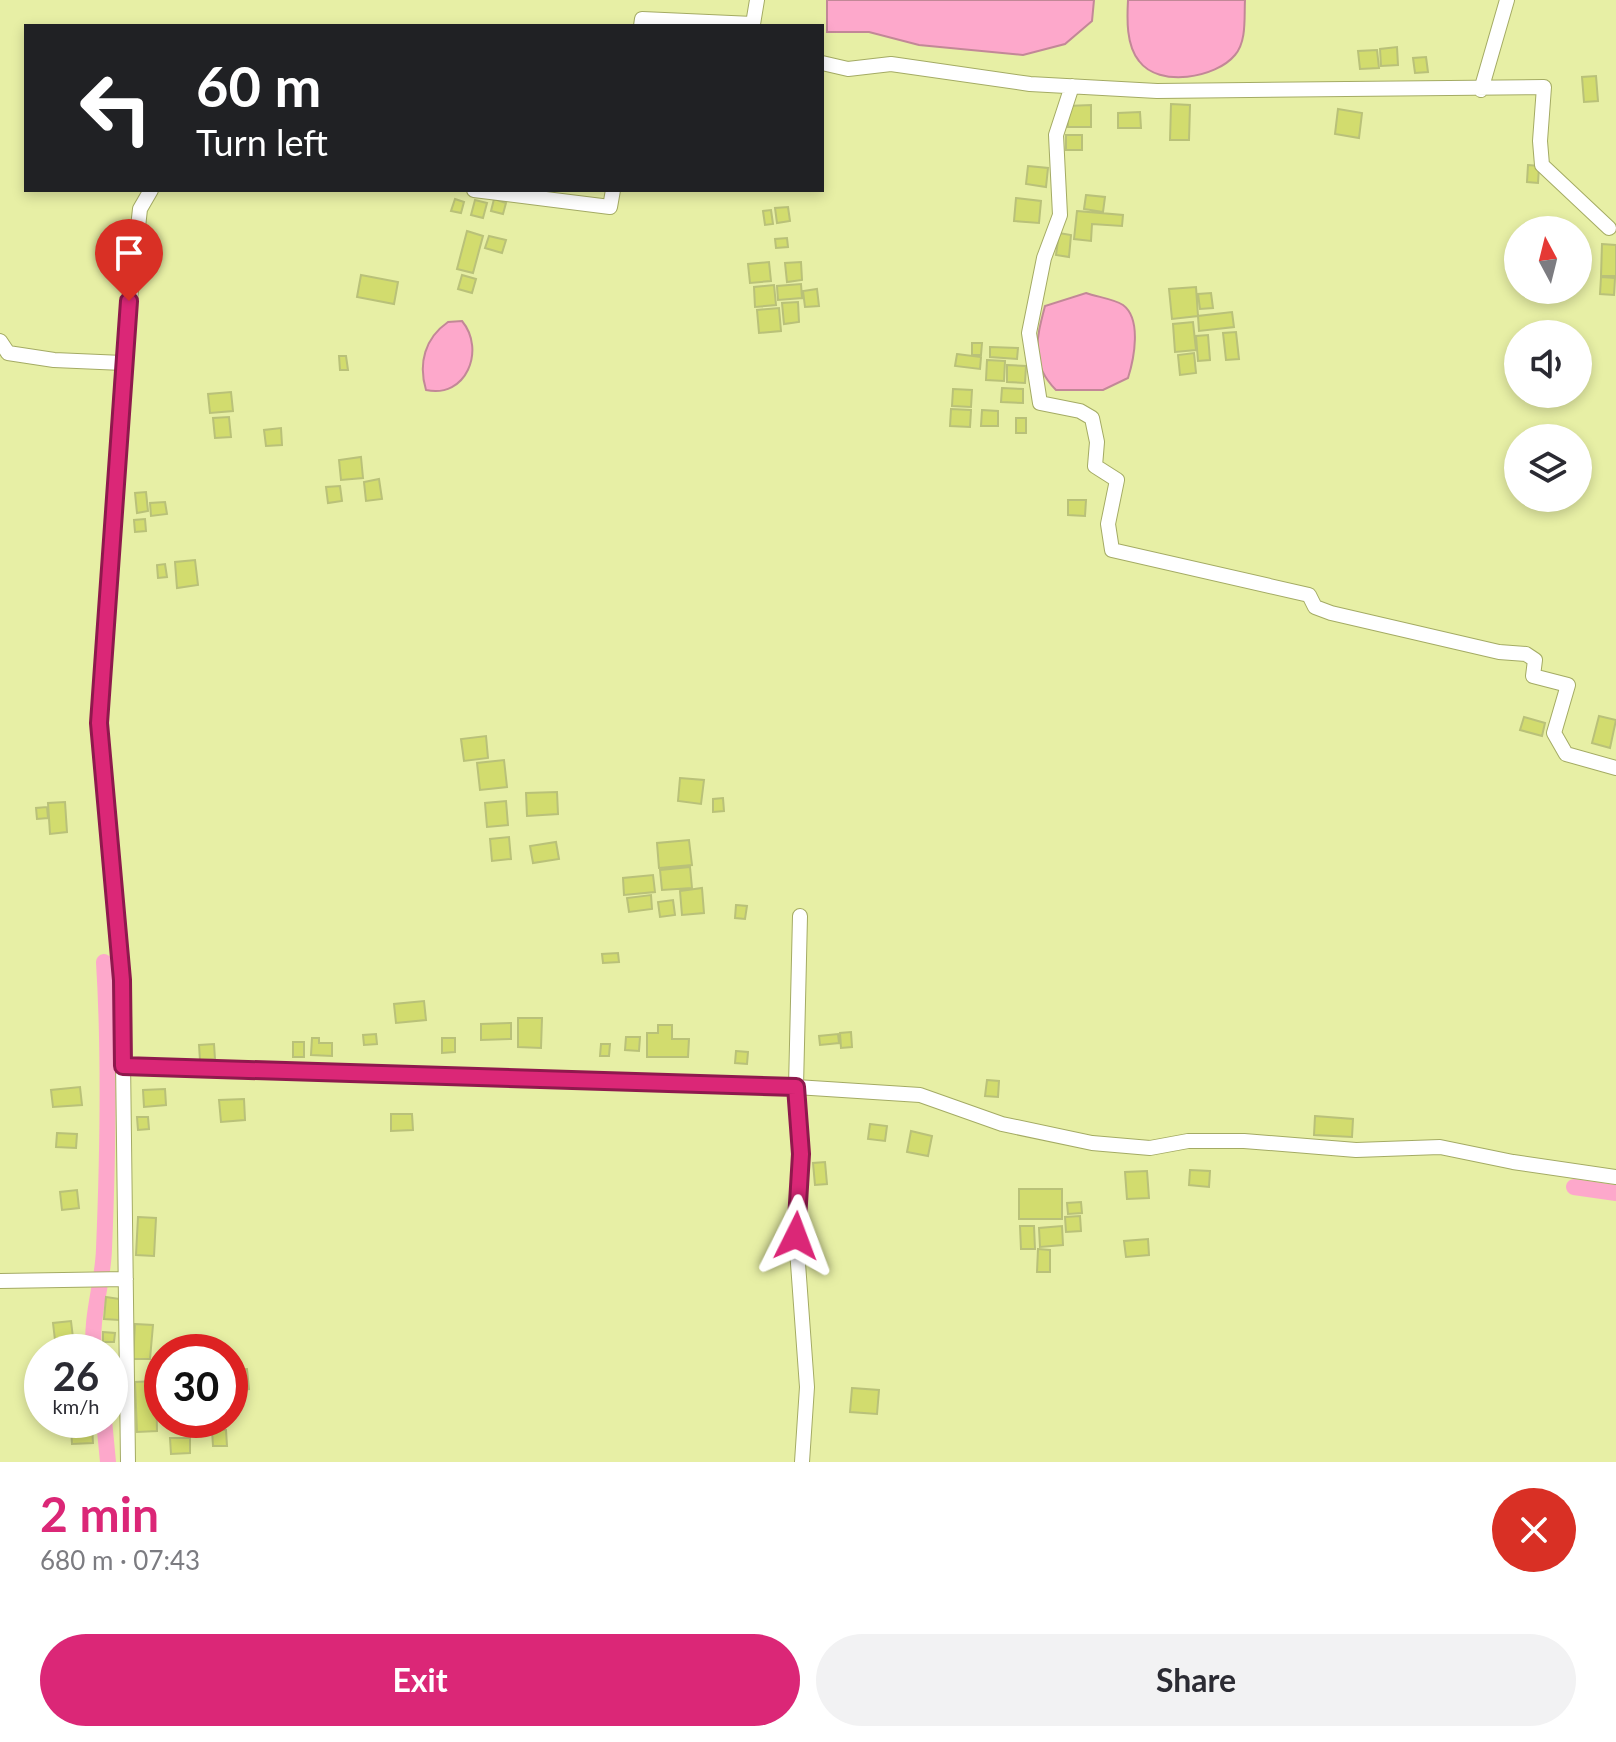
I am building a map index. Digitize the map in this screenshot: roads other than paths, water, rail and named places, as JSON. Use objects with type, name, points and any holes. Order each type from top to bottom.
[{"type":"street","points":[[753,24],[757,0]]},
{"type":"street","points":[[1481,90],[1507,0]]},
{"type":"street","points":[[641,24],[642,19],[734,24]]},
{"type":"street","points":[[824,63],[848,69],[891,64],[1030,84],[1272,93],[1544,87],[1540,141],[1542,165],[1609,228]]},
{"type":"street","points":[[1072,86],[1056,135],[1060,215],[1044,258],[1029,333],[1040,403],[1080,411],[1092,418],[1097,442],[1095,466],[1117,480],[1108,524],[1112,550],[1295,590],[1309,595],[1315,607],[1331,613],[1499,652],[1526,654],[1535,660],[1533,676],[1568,685],[1554,733],[1566,754],[1616,768]]},
{"type":"street","points":[[128,1462],[118,1278],[122,980],[99,723],[123,363],[140,209],[150,192]]},
{"type":"street","points":[[490,192],[610,207],[613,192]]},
{"type":"street","points":[[0,341],[8,353],[54,360],[123,363]]},
{"type":"street","points":[[800,916],[796,1087],[801,1154],[796,1236],[807,1387],[802,1462]]},
{"type":"street","points":[[123,1066],[796,1087],[920,1095],[1002,1124],[1092,1143],[1150,1148],[1188,1141],[1244,1141],[1356,1150],[1440,1147],[1513,1162],[1616,1177]]},
{"type":"street","points":[[0,1281],[118,1278]]},
{"type":"waterway","points":[[93,1334],[103,1262],[107,1177],[108,1070],[104,962]]},
{"type":"waterway","points":[[1574,1187],[1616,1193]]},
{"type":"waterway","points":[[106,1438],[108,1462]]}]
